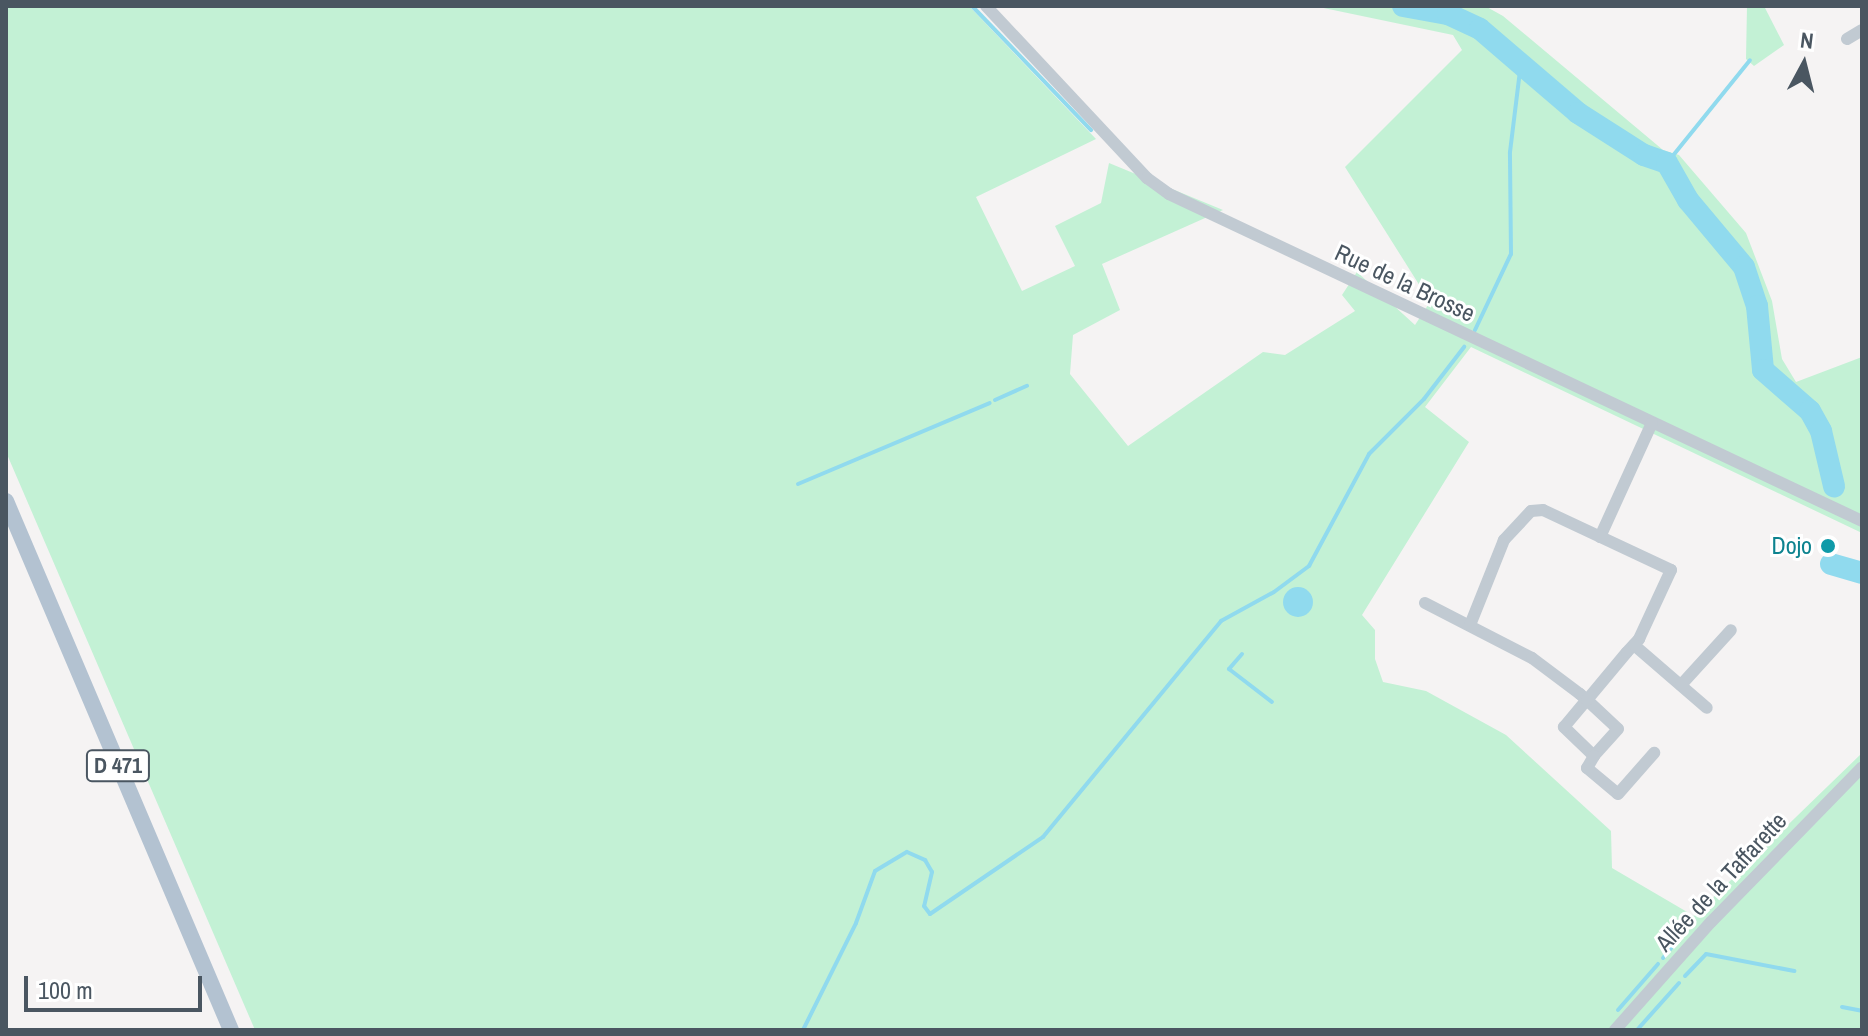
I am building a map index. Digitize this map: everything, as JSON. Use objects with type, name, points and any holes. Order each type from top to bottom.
[{"type":"main road","name":"D 471","points":[[6,501],[231,1030]]},
{"type":"street","name":"Rue de la Brosse","points":[[986,6],[1147,178],[1169,194],[1862,521]]},
{"type":"street","points":[[1847,39],[1862,30]]},
{"type":"street","points":[[1600,537],[1652,423]]},
{"type":"street","points":[[1470,625],[1504,540],[1531,511],[1543,510],[1671,570],[1634,645],[1564,727],[1594,756]]},
{"type":"street","points":[[1425,603],[1532,658],[1587,700],[1618,729],[1587,768],[1618,794],[1654,753]]},
{"type":"street","points":[[1681,685],[1731,630]]},
{"type":"street","points":[[1634,645],[1707,708]]},
{"type":"street","name":"Allée de la Taffarette","points":[[1615,1030],[1711,922],[1862,767]]},
{"type":"green space","points":[[6,6],[969,6],[1096,139],[976,197],[1022,291],[1075,266],[1055,226],[1101,203],[1109,163],[1223,210],[1102,264],[1120,310],[1073,335],[1070,374],[1128,446],[1263,352],[1285,355],[1355,311],[1342,295],[1357,272],[1415,325],[1430,302],[1345,167],[1462,50],[1453,35],[1314,6],[1485,6],[1503,16],[1663,150],[1679,155],[1746,233],[1772,301],[1782,359],[1796,382],[1862,357],[1862,533],[1471,347],[1425,407],[1469,442],[1362,615],[1375,630],[1375,659],[1383,682],[1426,691],[1506,735],[1611,831],[1612,868],[1694,916],[1862,753],[1862,1030],[255,1030],[6,452]]},
{"type":"green space","points":[[1747,6],[1764,6],[1784,45],[1754,66],[1746,59]]},
{"type":"water","points":[[1298,587],[1308,592],[1313,602],[1308,612],[1298,617],[1288,612],[1283,602],[1288,592]]},
{"type":"waterway","points":[[972,6],[1091,130]]},
{"type":"waterway","points":[[1403,6],[1448,14],[1480,29],[1578,113],[1644,155],[1667,163],[1688,200],[1744,267],[1757,306],[1763,370],[1810,411],[1821,431],[1834,486]]},
{"type":"waterway","points":[[1667,163],[1750,60]]},
{"type":"waterway","points":[[1475,330],[1511,254],[1510,152],[1521,62]]},
{"type":"waterway","points":[[803,1030],[856,923],[875,871],[907,852],[925,860],[932,872],[924,906],[930,914],[1043,837],[1221,621],[1274,592],[1309,566],[1369,454],[1424,399],[1464,347]]},
{"type":"waterway","points":[[995,400],[1027,386]]},
{"type":"waterway","points":[[798,484],[990,403]]},
{"type":"waterway","points":[[1831,564],[1862,573]]},
{"type":"waterway","points":[[1242,654],[1229,669],[1272,702]]},
{"type":"waterway","points":[[1663,958],[1688,927]]},
{"type":"waterway","points":[[1685,976],[1706,954],[1794,971]]},
{"type":"waterway","points":[[1618,1010],[1658,964]]},
{"type":"waterway","points":[[1637,1030],[1679,983]]},
{"type":"waterway","points":[[1842,1007],[1862,1011]]},
{"type":"place","name":"Dojo","points":[[1828,546]]}]
